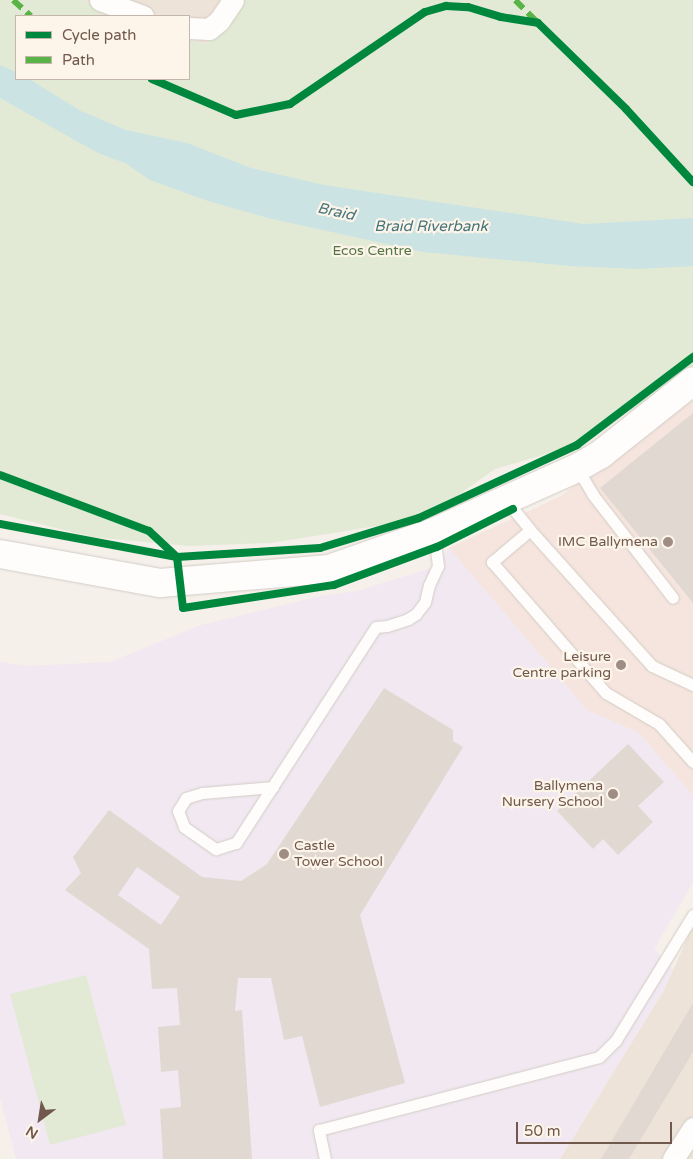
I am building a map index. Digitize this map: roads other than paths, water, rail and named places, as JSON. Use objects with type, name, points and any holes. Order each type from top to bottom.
[{"type":"street","points":[[100,0],[140,15]]},
{"type":"street","points":[[190,28],[210,29],[225,14],[233,0]]},
{"type":"street","points":[[0,554],[160,583],[329,569],[434,532],[577,468],[601,454],[693,381]]},
{"type":"street","points":[[675,1158],[693,1128]]},
{"type":"lane","points":[[577,468],[593,495],[673,598]]},
{"type":"lane","points":[[505,499],[530,530],[652,666],[693,685]]},
{"type":"lane","points":[[530,530],[492,562],[606,693],[659,724],[693,762]]},
{"type":"lane","points":[[273,786],[202,793],[186,798],[178,811],[184,827],[216,849],[236,843],[273,786],[376,627],[408,619],[416,614],[425,602],[429,585],[438,566],[434,532]]},
{"type":"lane","points":[[325,1159],[319,1130],[599,1057],[616,1040],[693,915]]},
{"type":"water","name":"Braid Riverbank","points":[[0,65],[15,72],[15,80],[31,80],[81,111],[126,130],[187,143],[251,168],[324,185],[584,224],[693,218],[693,266],[638,269],[570,266],[423,252],[268,218],[208,201],[150,180],[125,163],[98,153],[0,98]]},
{"type":"place","name":"IMC Ballymena","points":[[668,542]]},
{"type":"place","name":"Leisure Centre parking","points":[[621,665]]},
{"type":"place","name":"Ballymena Nursery School","points":[[613,794]]},
{"type":"place","name":"Castle Tower School","points":[[284,854]]},
{"type":"water label","name":"Braid","points":[[336,212]]},
{"type":"park label","name":"Ecos Centre","points":[[372,251]]}]
